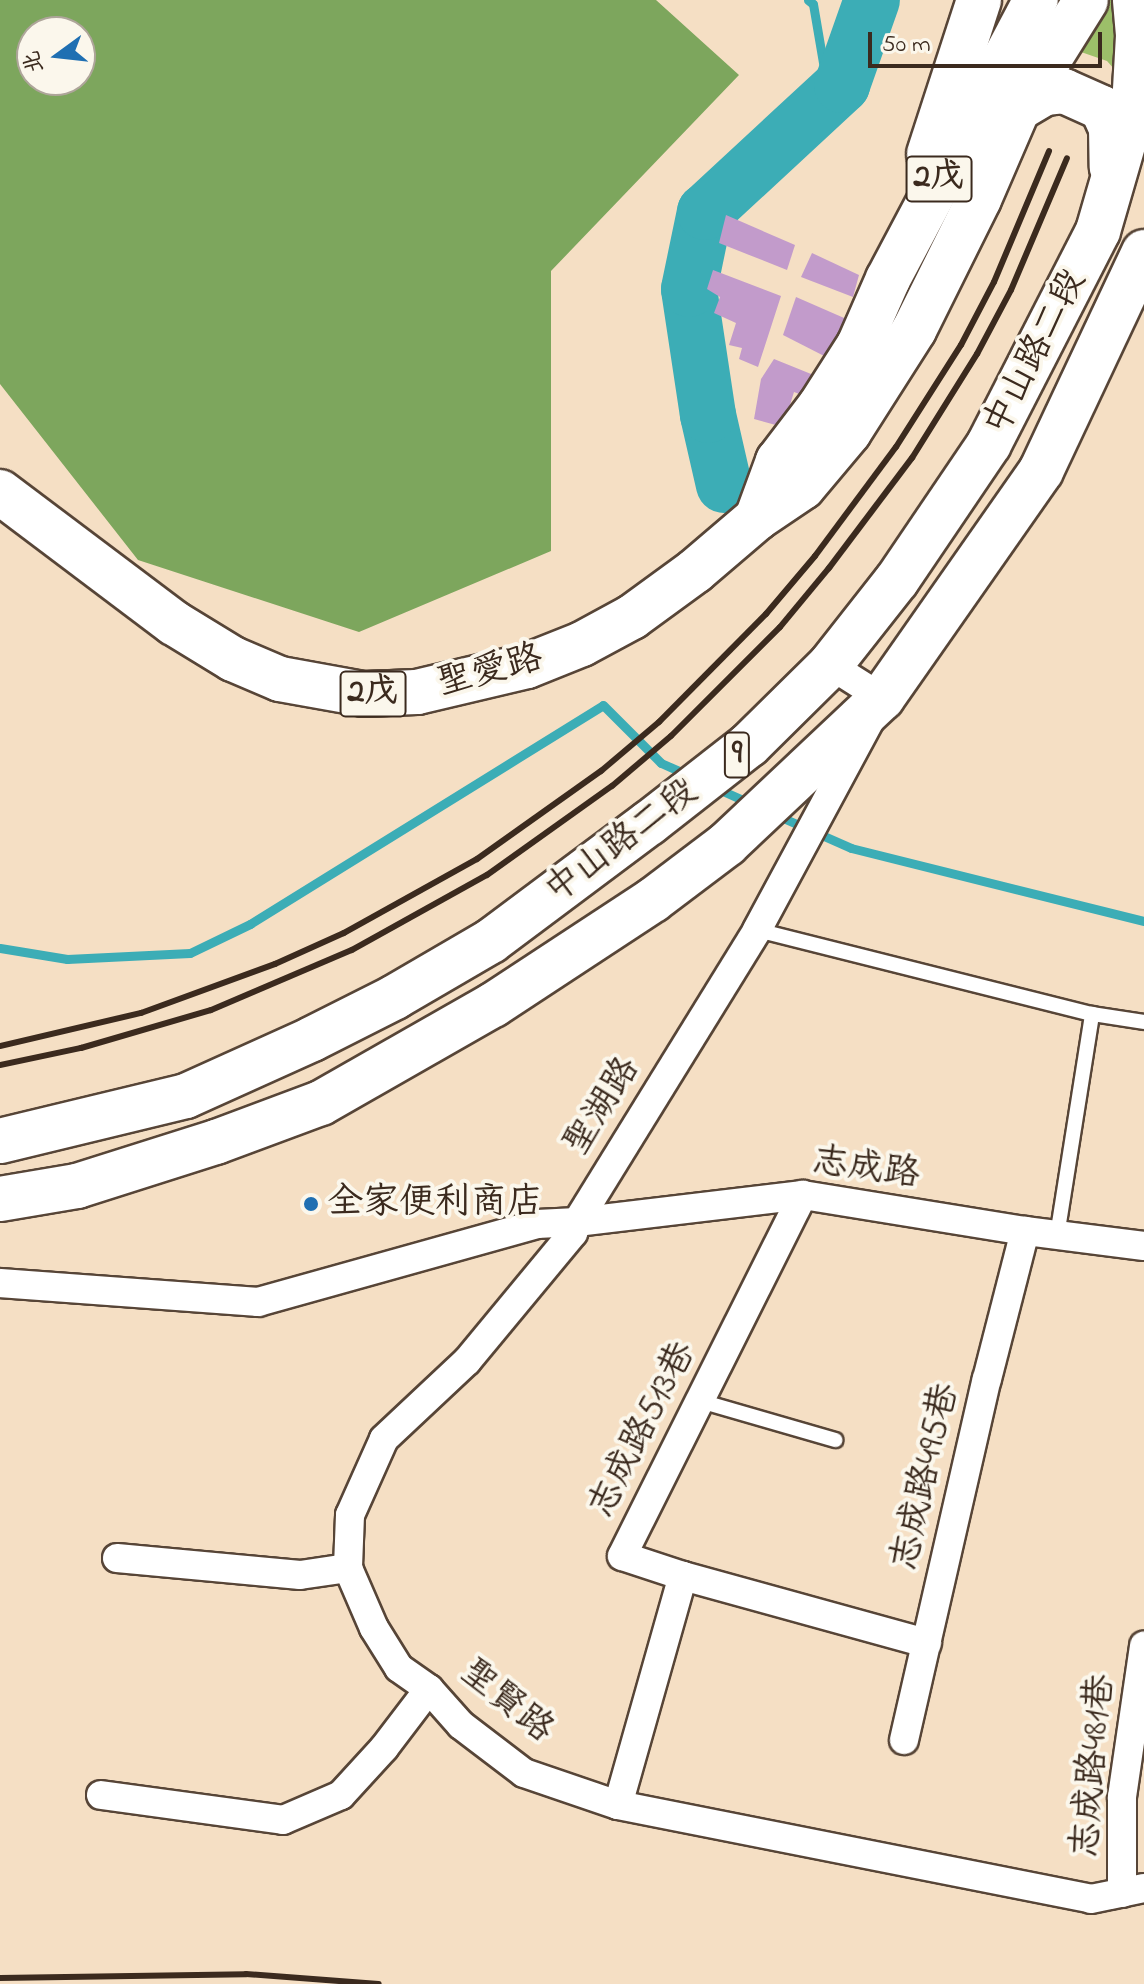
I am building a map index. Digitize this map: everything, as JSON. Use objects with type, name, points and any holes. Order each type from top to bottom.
[{"type":"main road","points":[[888,279],[979,0]]},
{"type":"main road","name":"2戊","points":[[1004,94],[1036,0]]},
{"type":"main road","name":"2戊","points":[[1004,94],[1086,0]]},
{"type":"main road","name":"中山路二段","points":[[0,1141],[186,1096],[312,1039],[422,981],[491,941],[649,823],[749,745],[830,665],[897,580],[989,444],[1098,231],[1134,107],[1137,18]]},
{"type":"main road","points":[[1004,94],[1064,91],[1102,108],[1111,128],[1113,186]]},
{"type":"main road","name":"聖愛路","points":[[757,518],[778,461],[820,406],[859,345],[888,279],[1004,94]]},
{"type":"main road","name":"聖愛路","points":[[0,492],[174,623],[233,659],[280,679],[363,694],[417,692],[527,666],[582,644],[632,617],[695,571],[757,518],[803,487],[849,432],[914,330],[979,199],[1004,94]]},
{"type":"main road","name":"中山路二段","points":[[0,1199],[77,1186],[216,1142],[321,1103],[493,1005],[653,900],[727,844],[882,698],[1041,471],[1144,252]]},
{"type":"street","points":[[830,665],[882,698]]},
{"type":"street","name":"聖湖路","points":[[577,1222],[757,930],[882,698]]},
{"type":"street","name":"志成路","points":[[577,1222],[803,1195],[1057,1236],[1144,1246]]},
{"type":"street","name":"志成路513巷","points":[[683,1576],[622,1556],[803,1195]]},
{"type":"street","points":[[0,1283],[258,1302],[537,1224],[577,1222]]},
{"type":"street","name":"聖賢路","points":[[577,1222],[573,1233],[467,1361],[384,1439],[350,1515],[348,1568],[374,1628],[399,1668],[429,1689],[461,1725],[524,1773],[618,1805],[1091,1899],[1133,1890]]},
{"type":"street","name":"志成路495巷","points":[[904,1740],[987,1379],[1025,1231]]},
{"type":"street","points":[[117,1558],[300,1575],[348,1568]]},
{"type":"street","points":[[618,1805],[683,1576],[927,1643]]},
{"type":"street","name":"志成路481巷","points":[[1133,1890],[1122,1797],[1139,1712],[1144,1646]]},
{"type":"street","points":[[101,1795],[283,1820],[341,1795],[429,1689]]},
{"type":"lane","points":[[757,930],[1092,1014],[1144,1022]]},
{"type":"lane","points":[[1057,1236],[1092,1014]]},
{"type":"lane","points":[[700,1401],[835,1440]]},
{"type":"green space","points":[[0,0],[656,0],[739,75],[551,271],[551,551],[359,632],[138,560],[0,384]]},
{"type":"green space","points":[[1109,0],[1125,0],[1123,79],[1107,61],[1081,52]]},
{"type":"building","points":[[726,215],[795,245],[787,270],[719,243]]},
{"type":"building","points":[[812,253],[859,275],[853,297],[801,277]]},
{"type":"building","points":[[713,270],[781,296],[758,367],[739,359],[742,348],[729,345],[736,323],[714,313],[720,297],[707,289]]},
{"type":"building","points":[[796,297],[851,321],[830,359],[783,335]]},
{"type":"building","points":[[774,359],[816,376],[807,397],[794,392],[783,427],[754,419],[761,379]]},
{"type":"waterway","points":[[808,0],[813,4],[825,74],[823,107]]},
{"type":"waterway","points":[[724,485],[708,415],[689,289],[705,212],[842,85],[872,0]]},
{"type":"waterway","points":[[0,948],[67,959],[190,953],[250,924],[603,705],[661,763],[688,775]]},
{"type":"waterway","points":[[716,788],[754,805]]},
{"type":"waterway","points":[[774,814],[851,848],[1144,921]]},
{"type":"railway","points":[[0,1046],[141,1013],[275,964],[344,933],[477,859],[601,771],[659,722],[766,614],[815,556],[896,447],[961,345],[994,282],[1049,151]]},
{"type":"railway","points":[[0,1065],[81,1048],[211,1010],[352,950],[487,875],[612,786],[671,736],[780,627],[912,458],[977,354],[1011,290],[1067,158]]},
{"type":"railway","points":[[0,1978],[246,1974],[379,1984]]},
{"type":"place","name":"全家便利商店","points":[[311,1204]]}]
